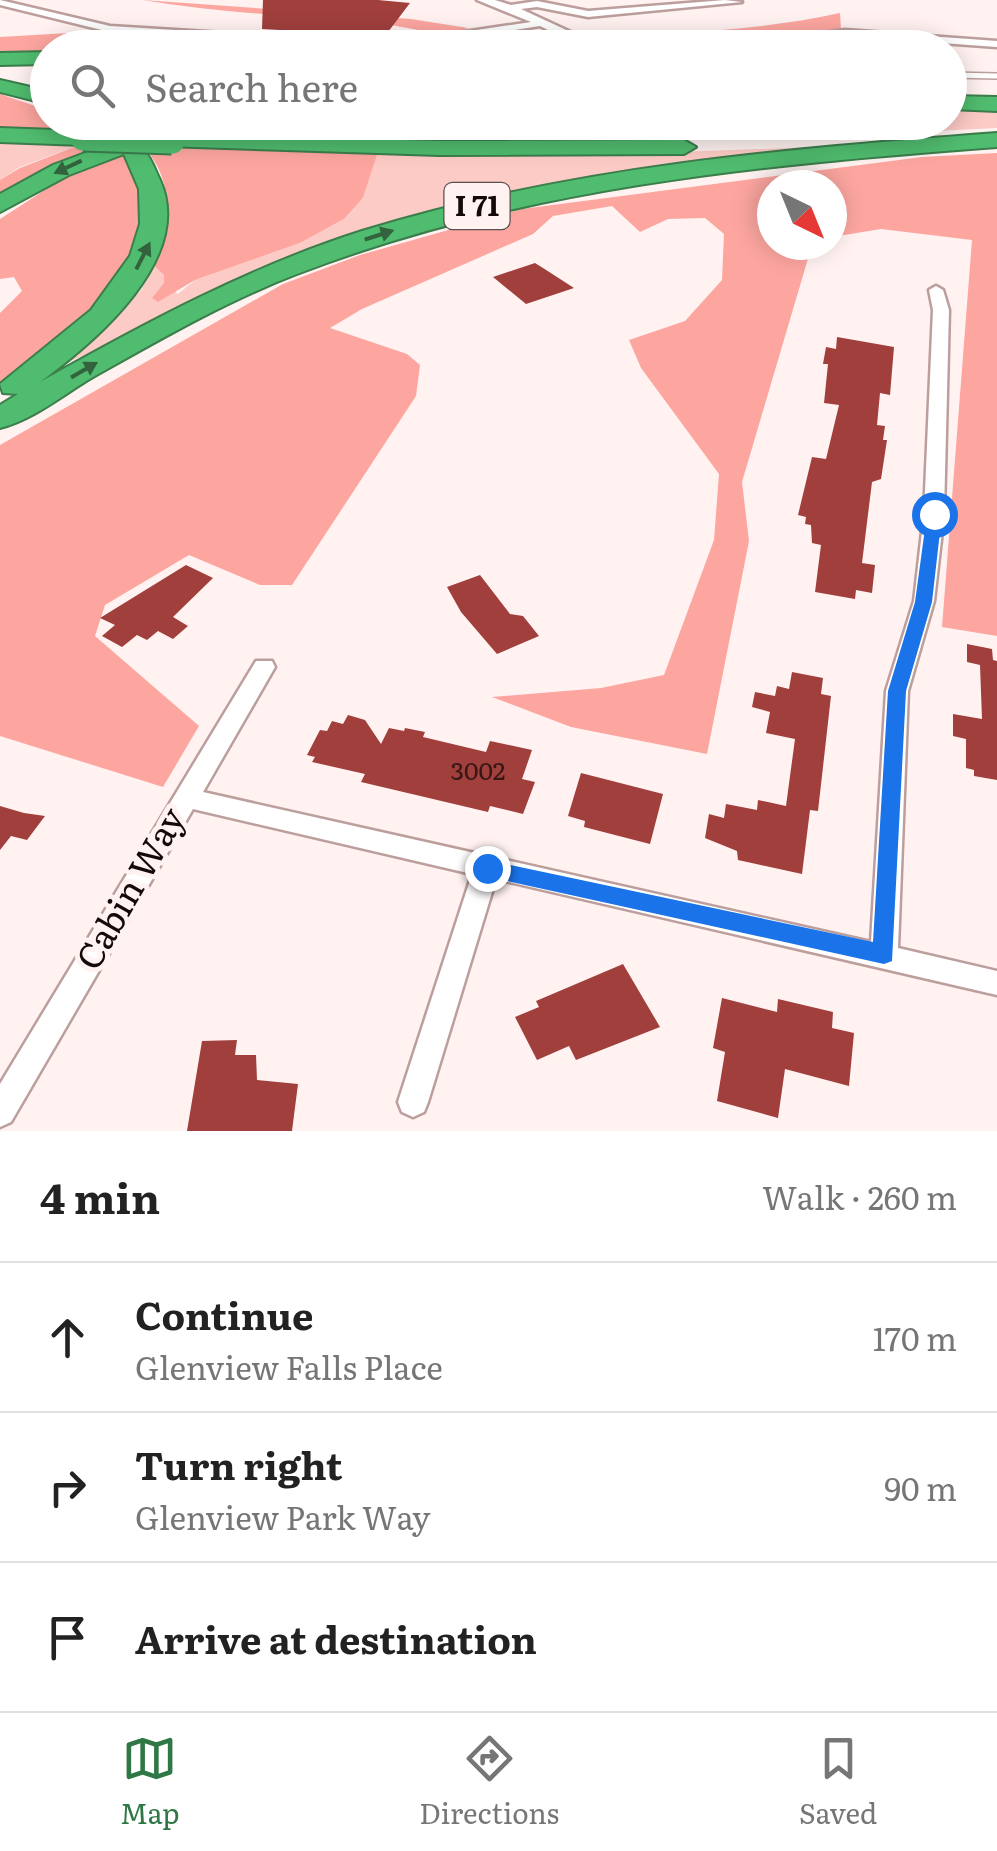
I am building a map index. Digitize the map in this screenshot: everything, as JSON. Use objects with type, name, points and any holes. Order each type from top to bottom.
[{"type":"highway","points":[[0,59],[30,58]]},
{"type":"highway","points":[[0,86],[30,94]]},
{"type":"highway","points":[[967,103],[997,104]]},
{"type":"highway","points":[[0,134],[30,132]]},
{"type":"highway","points":[[967,137],[997,136]]},
{"type":"highway","name":"I 71","points":[[967,139],[997,136]]},
{"type":"highway","points":[[0,396],[47,362],[106,310],[145,254],[157,210],[153,185],[136,154],[115,140]]},
{"type":"highway","points":[[0,204],[100,153],[139,140]]},
{"type":"highway","points":[[166,140],[582,148],[859,140]]},
{"type":"highway","name":"I 71","points":[[0,418],[226,294],[342,247],[468,208],[671,169],[957,140]]},
{"type":"street","points":[[482,0],[515,8],[552,30]]},
{"type":"street","points":[[0,2],[126,30]]},
{"type":"street","points":[[515,8],[540,4],[588,14],[736,2]]},
{"type":"street","points":[[500,30],[542,24]]},
{"type":"street","points":[[967,42],[997,44]]},
{"type":"street","points":[[884,954],[897,691],[924,602],[934,514],[942,310],[936,290]]},
{"type":"street","name":"Cabin Way","points":[[0,1112],[264,667]]},
{"type":"street","points":[[184,797],[884,954],[997,983]]},
{"type":"street","points":[[412,1102],[487,868]]},
{"type":"lane","points":[[967,75],[997,76]]},
{"type":"shaded area","points":[[142,0],[411,19],[468,28],[423,30]]},
{"type":"shaded area","points":[[840,13],[841,29],[721,30],[771,25]]},
{"type":"shaded area","points":[[30,35],[30,55],[0,55],[0,37]]},
{"type":"shaded area","points":[[0,94],[30,104],[30,131],[0,130]]},
{"type":"shaded area","points":[[967,108],[997,109],[997,128],[967,129]]},
{"type":"shaded area","points":[[0,139],[87,142],[20,167],[0,180]]},
{"type":"shaded area","points":[[380,140],[538,140],[545,143]]},
{"type":"shaded area","points":[[538,140],[604,143],[545,143]]},
{"type":"shaded area","points":[[601,140],[680,140],[605,143]]},
{"type":"shaded area","points":[[87,142],[110,143],[0,195],[0,180]]},
{"type":"shaded area","points":[[143,145],[378,152],[363,198],[344,219],[300,243],[195,280],[158,302],[152,298],[164,283],[164,275],[153,265],[164,233],[167,203],[161,174]]},
{"type":"shaded area","points":[[868,145],[591,178],[428,214],[68,362],[142,289],[153,265],[164,275],[164,283],[178,294],[195,280],[300,243],[344,219],[363,198],[378,152],[678,152]]},
{"type":"shaded area","points":[[122,151],[140,177],[145,234],[112,292],[51,350],[0,386],[0,313],[22,291],[14,277],[0,279],[0,219],[76,170]]},
{"type":"shaded area","points":[[997,153],[997,636],[942,627],[972,240],[881,229],[847,235],[847,170],[822,170],[922,157]]},
{"type":"shaded area","points":[[757,178],[757,260],[808,260],[742,482],[749,541],[707,754],[571,727],[492,697],[601,688],[664,675],[714,540],[719,474],[641,368],[629,340],[685,321],[722,280],[724,234],[705,218],[668,219],[640,232],[612,206],[553,216],[533,234],[362,309],[330,328],[407,354],[420,365],[416,396],[292,585],[260,585],[189,555],[105,605],[95,636],[199,726],[163,787],[0,736],[0,445],[283,284],[360,255],[522,209]]},
{"type":"building","points":[[263,0],[410,3],[390,30],[262,29]]},
{"type":"building","points":[[535,263],[574,288],[526,304],[493,277]]},
{"type":"building","points":[[837,337],[894,347],[890,395],[880,393],[877,425],[885,426],[883,440],[887,440],[881,479],[872,482],[862,563],[875,565],[872,593],[856,590],[855,599],[815,592],[821,545],[812,543],[811,525],[805,524],[806,517],[798,515],[812,457],[826,459],[839,405],[824,403],[826,347],[836,349]]},
{"type":"building","points":[[186,565],[213,578],[173,617],[188,626],[173,639],[158,631],[147,640],[137,635],[122,647],[102,636],[115,625],[100,618]]},
{"type":"building","points":[[480,575],[510,614],[523,616],[539,636],[497,654],[461,612],[447,587]]},
{"type":"building","points":[[967,644],[992,649],[993,660],[997,661],[997,780],[974,776],[974,770],[966,768],[966,739],[953,736],[953,714],[982,719],[980,665],[967,662]]},
{"type":"building","points":[[792,672],[823,678],[821,694],[831,696],[818,811],[810,810],[802,874],[738,860],[737,851],[705,838],[709,814],[724,818],[726,804],[757,810],[758,800],[786,806],[795,739],[766,733],[770,712],[752,707],[755,692],[775,696],[777,686],[789,689]]},
{"type":"building","points":[[348,715],[365,720],[381,744],[389,728],[405,728],[425,732],[423,737],[486,752],[490,741],[532,750],[522,779],[535,782],[523,814],[490,806],[488,812],[361,782],[365,774],[312,762],[315,757],[307,755],[320,730],[327,731],[332,721],[343,724]]},
{"type":"building","points":[[581,773],[663,794],[650,844],[584,827],[585,821],[568,816]]},
{"type":"building","points":[[0,806],[45,816],[27,840],[11,836],[0,850]]},
{"type":"building","points":[[623,964],[660,1027],[576,1060],[569,1046],[537,1060],[515,1017],[539,1007],[536,1001]]},
{"type":"building","points":[[722,998],[777,1012],[778,999],[833,1012],[832,1028],[854,1033],[849,1086],[785,1069],[778,1118],[717,1101],[725,1052],[713,1048]]},
{"type":"building","points":[[237,1040],[235,1055],[256,1055],[257,1080],[298,1084],[292,1131],[187,1131],[202,1041]]},
{"type":"route","points":[[487,868],[884,954],[897,691],[924,602],[934,514]]}]
